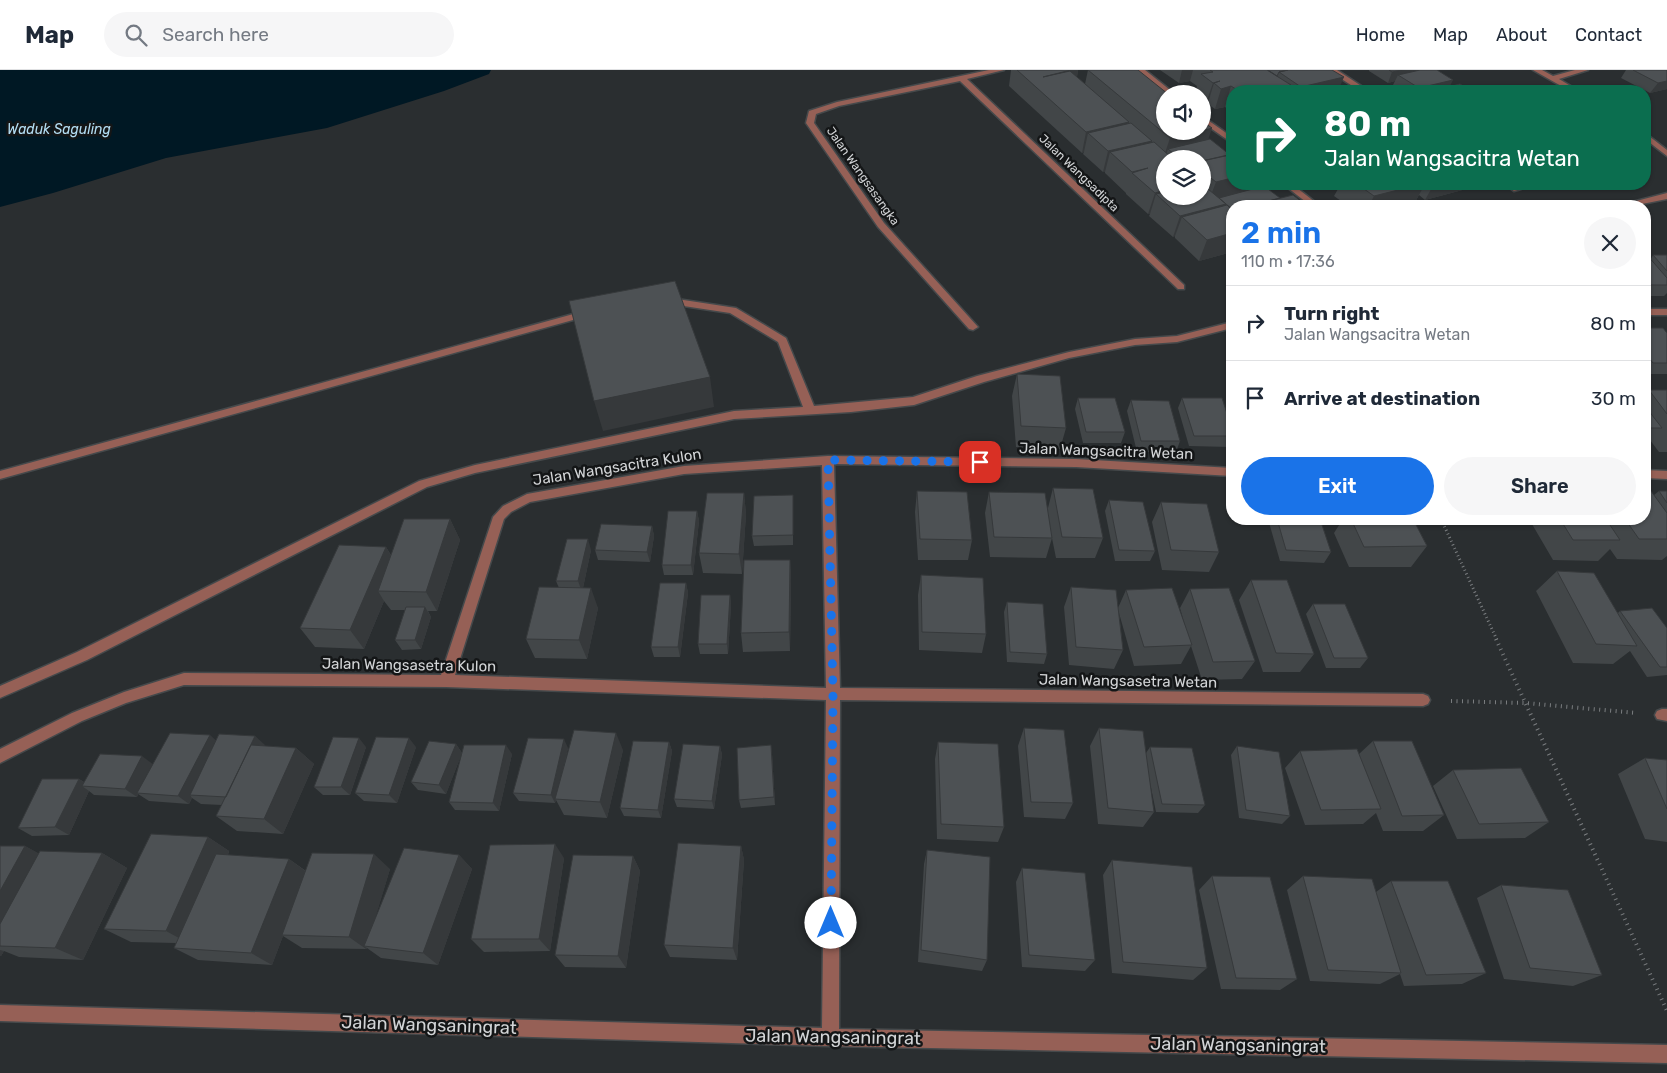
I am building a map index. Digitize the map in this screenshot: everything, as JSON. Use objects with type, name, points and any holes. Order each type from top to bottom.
[{"type":"street","name":"Jalan Wangsasangka","points":[[973,327],[881,225],[810,123],[812,113],[837,104],[1000,70]]},
{"type":"street","points":[[1140,70],[1159,85]]},
{"type":"street","points":[[1332,70],[1356,85]]},
{"type":"street","points":[[1537,70],[1564,85]]},
{"type":"street","points":[[1552,78],[1584,70]]},
{"type":"street","name":"Jalan Wangsadipta","points":[[961,78],[1181,287]]},
{"type":"street","points":[[1211,125],[1226,137]]},
{"type":"street","points":[[1651,140],[1667,154]]},
{"type":"street","points":[[1295,190],[1308,200]]},
{"type":"street","points":[[1647,200],[1665,196]]},
{"type":"street","points":[[657,304],[677,302],[733,310],[782,340],[810,410]]},
{"type":"street","points":[[0,475],[598,311]]},
{"type":"street","points":[[1651,312],[1667,312]]},
{"type":"street","points":[[0,692],[82,656],[423,484],[475,469],[734,415],[914,400],[980,379],[1069,355],[1135,342],[1177,339],[1226,327]]},
{"type":"street","points":[[828,460],[833,694],[830,1037]]},
{"type":"street","name":"Jalan Wangsacitra Wetan","points":[[828,460],[1076,463],[1226,472]]},
{"type":"street","name":"Jalan Wangsacitra Kulon","points":[[446,681],[499,517],[517,503],[527,498],[684,470],[828,460]]},
{"type":"street","points":[[1651,474],[1667,475]]},
{"type":"street","name":"Jalan Wangsasetra Kulon","points":[[0,756],[77,718],[124,698],[184,678],[446,681],[833,694]]},
{"type":"street","name":"Jalan Wangsasetra Wetan","points":[[833,694],[1423,700]]},
{"type":"street","name":"Jalan Wangsaningrat","points":[[0,1012],[830,1037],[1667,1054]]},
{"type":"path","points":[[1444,525],[1667,1011]]},
{"type":"path","points":[[1423,700],[1526,703],[1665,715]]},
{"type":"water","name":"Waduk Saguling","points":[[0,70],[491,70],[489,74],[444,91],[327,128],[166,158],[53,193],[0,207]]},
{"type":"building","points":[[1017,70],[1071,70],[1043,77],[1070,71],[1129,122],[1086,132]]},
{"type":"building","points":[[1088,70],[1138,70],[1157,85],[1156,126]]},
{"type":"building","points":[[1210,70],[1267,70],[1291,85],[1226,85],[1226,88],[1221,89],[1214,83],[1220,81],[1213,83],[1201,74],[1213,72]]},
{"type":"building","points":[[1268,70],[1288,70],[1279,72],[1277,76]]},
{"type":"building","points":[[1288,70],[1332,70],[1344,77],[1310,85],[1298,85],[1279,72]]},
{"type":"building","points":[[1420,70],[1437,70],[1453,80],[1432,85],[1414,85],[1398,75]]},
{"type":"building","points":[[1633,70],[1667,70],[1667,81],[1658,83]]},
{"type":"building","points":[[1131,123],[1152,141],[1108,151],[1088,133]]},
{"type":"building","points":[[1211,140],[1226,152],[1226,156],[1211,159],[1211,150],[1168,149]]},
{"type":"building","points":[[1154,142],[1163,150],[1156,150],[1156,193],[1132,173],[1148,168],[1132,172],[1110,152]]},
{"type":"building","points":[[1226,155],[1226,180],[1216,182],[1211,178],[1211,159]]},
{"type":"building","points":[[1249,190],[1269,190],[1280,198],[1272,200],[1226,200],[1226,204],[1219,198]]},
{"type":"building","points":[[1366,190],[1398,190],[1374,196]]},
{"type":"building","points":[[1211,192],[1226,204],[1180,216],[1168,205],[1211,205]]},
{"type":"building","points":[[1293,195],[1299,200],[1273,200]]},
{"type":"building","points":[[1226,205],[1226,235],[1207,240],[1182,217]]},
{"type":"building","points":[[1653,255],[1667,255],[1667,271]]},
{"type":"building","points":[[1651,260],[1667,278],[1667,285],[1651,285]]},
{"type":"building","points":[[675,281],[710,377],[594,401],[569,301]]},
{"type":"building","points":[[1651,328],[1663,328],[1667,333],[1667,363],[1653,363],[1651,360]]},
{"type":"building","points":[[1017,374],[1060,376],[1066,428],[1021,426]]},
{"type":"building","points":[[1651,390],[1667,390],[1667,414],[1651,393]]},
{"type":"building","points":[[1078,398],[1115,398],[1125,432],[1086,432]]},
{"type":"building","points":[[1182,398],[1222,398],[1226,410],[1226,436],[1194,436]]},
{"type":"building","points":[[1131,400],[1169,401],[1180,441],[1141,441]]},
{"type":"building","points":[[1651,414],[1662,428],[1651,428]]},
{"type":"building","points":[[1053,488],[1093,489],[1103,538],[1062,537]]},
{"type":"building","points":[[917,491],[967,492],[972,540],[920,539]]},
{"type":"building","points":[[1651,491],[1667,513],[1667,539],[1639,539],[1629,525],[1651,525]]},
{"type":"building","points":[[1659,491],[1667,491],[1667,503]]},
{"type":"building","points":[[989,492],[1045,493],[1052,538],[994,537]]},
{"type":"building","points":[[707,493],[744,493],[739,554],[699,553]]},
{"type":"building","points":[[793,495],[793,535],[752,536],[754,496]]},
{"type":"building","points":[[1109,500],[1143,502],[1155,551],[1119,550]]},
{"type":"building","points":[[1161,502],[1207,504],[1219,552],[1171,550]]},
{"type":"building","points":[[668,511],[697,511],[691,565],[662,565]]},
{"type":"building","points":[[404,519],[450,519],[426,592],[378,591]]},
{"type":"building","points":[[601,524],[652,526],[647,552],[595,550]]},
{"type":"building","points":[[1279,525],[1322,525],[1331,552],[1286,550]]},
{"type":"building","points":[[1354,525],[1416,525],[1427,546],[1364,547]]},
{"type":"building","points":[[1564,525],[1610,525],[1620,540],[1573,540]]},
{"type":"building","points":[[567,539],[588,539],[578,581],[556,581]]},
{"type":"building","points":[[339,545],[386,547],[350,630],[300,628]]},
{"type":"building","points":[[744,560],[790,560],[789,632],[741,633]]},
{"type":"building","points":[[1557,571],[1594,573],[1637,646],[1596,644]]},
{"type":"building","points":[[921,575],[983,578],[986,634],[922,632]]},
{"type":"building","points":[[1251,580],[1287,580],[1314,654],[1276,653]]},
{"type":"building","points":[[660,583],[686,583],[678,647],[651,647]]},
{"type":"building","points":[[539,587],[591,588],[579,640],[526,639]]},
{"type":"building","points":[[1071,587],[1116,590],[1123,650],[1076,647]]},
{"type":"building","points":[[1172,588],[1192,645],[1144,647],[1126,590]]},
{"type":"building","points":[[1229,588],[1255,661],[1213,662],[1190,589]]},
{"type":"building","points":[[701,595],[730,595],[727,644],[698,644]]},
{"type":"building","points":[[1007,602],[1043,604],[1047,654],[1010,652]]},
{"type":"building","points":[[1313,604],[1345,604],[1368,658],[1334,658]]},
{"type":"building","points":[[406,607],[425,607],[415,640],[395,640]]},
{"type":"building","points":[[1652,608],[1667,628],[1667,667],[1660,667],[1620,611]]},
{"type":"building","points":[[1024,728],[1064,730],[1073,803],[1031,802]]},
{"type":"building","points":[[1099,728],[1143,731],[1154,812],[1108,808]]},
{"type":"building","points":[[574,730],[616,733],[600,802],[555,799]]},
{"type":"building","points":[[170,733],[210,735],[178,796],[137,793]]},
{"type":"building","points":[[219,734],[255,736],[226,797],[190,795]]},
{"type":"building","points":[[333,737],[359,738],[341,787],[314,787]]},
{"type":"building","points":[[376,737],[409,738],[389,795],[355,793]]},
{"type":"building","points":[[528,738],[564,739],[551,795],[513,793]]},
{"type":"building","points":[[429,741],[456,744],[439,785],[411,782]]},
{"type":"building","points":[[633,741],[669,742],[658,810],[620,808]]},
{"type":"building","points":[[1373,741],[1412,741],[1444,815],[1402,816]]},
{"type":"building","points":[[938,742],[998,744],[1004,827],[941,824]]},
{"type":"building","points":[[683,744],[720,746],[712,801],[674,799]]},
{"type":"building","points":[[251,745],[296,748],[264,819],[216,816]]},
{"type":"building","points":[[464,745],[506,745],[493,803],[449,802]]},
{"type":"building","points":[[771,745],[774,797],[739,800],[737,748]]},
{"type":"building","points":[[1237,746],[1279,752],[1290,816],[1246,810]]},
{"type":"building","points":[[1150,747],[1192,748],[1205,805],[1162,804]]},
{"type":"building","points":[[1357,749],[1381,809],[1321,810],[1300,751]]},
{"type":"building","points":[[100,754],[142,756],[125,789],[82,786]]},
{"type":"building","points":[[1645,758],[1667,760],[1667,809]]},
{"type":"building","points":[[1521,768],[1549,822],[1479,824],[1453,770]]},
{"type":"building","points":[[42,779],[79,779],[55,827],[18,828]]},
{"type":"building","points":[[151,834],[208,837],[166,931],[104,929]]},
{"type":"building","points":[[678,843],[741,846],[733,948],[664,945]]},
{"type":"building","points":[[555,844],[539,939],[471,939],[490,845]]},
{"type":"building","points":[[0,846],[25,846],[0,891]]},
{"type":"building","points":[[404,848],[459,855],[423,953],[364,946]]},
{"type":"building","points":[[927,850],[990,857],[987,960],[921,950]]},
{"type":"building","points":[[40,851],[102,853],[55,948],[0,946],[0,924]]},
{"type":"building","points":[[312,853],[374,854],[349,937],[282,935]]},
{"type":"building","points":[[216,854],[289,859],[251,953],[174,948]]},
{"type":"building","points":[[573,855],[633,856],[618,956],[555,955]]},
{"type":"building","points":[[1112,860],[1192,867],[1207,968],[1123,962]]},
{"type":"building","points":[[1022,868],[1085,873],[1095,960],[1029,955]]},
{"type":"building","points":[[1212,876],[1270,877],[1297,979],[1236,978]]},
{"type":"building","points":[[1303,876],[1372,879],[1401,973],[1328,970]]},
{"type":"building","points":[[1391,881],[1448,881],[1486,973],[1426,975]]},
{"type":"building","points":[[1501,885],[1568,890],[1602,975],[1530,968]]},
{"type":"route","points":[[831,923],[833,694],[828,460],[980,462]]}]
